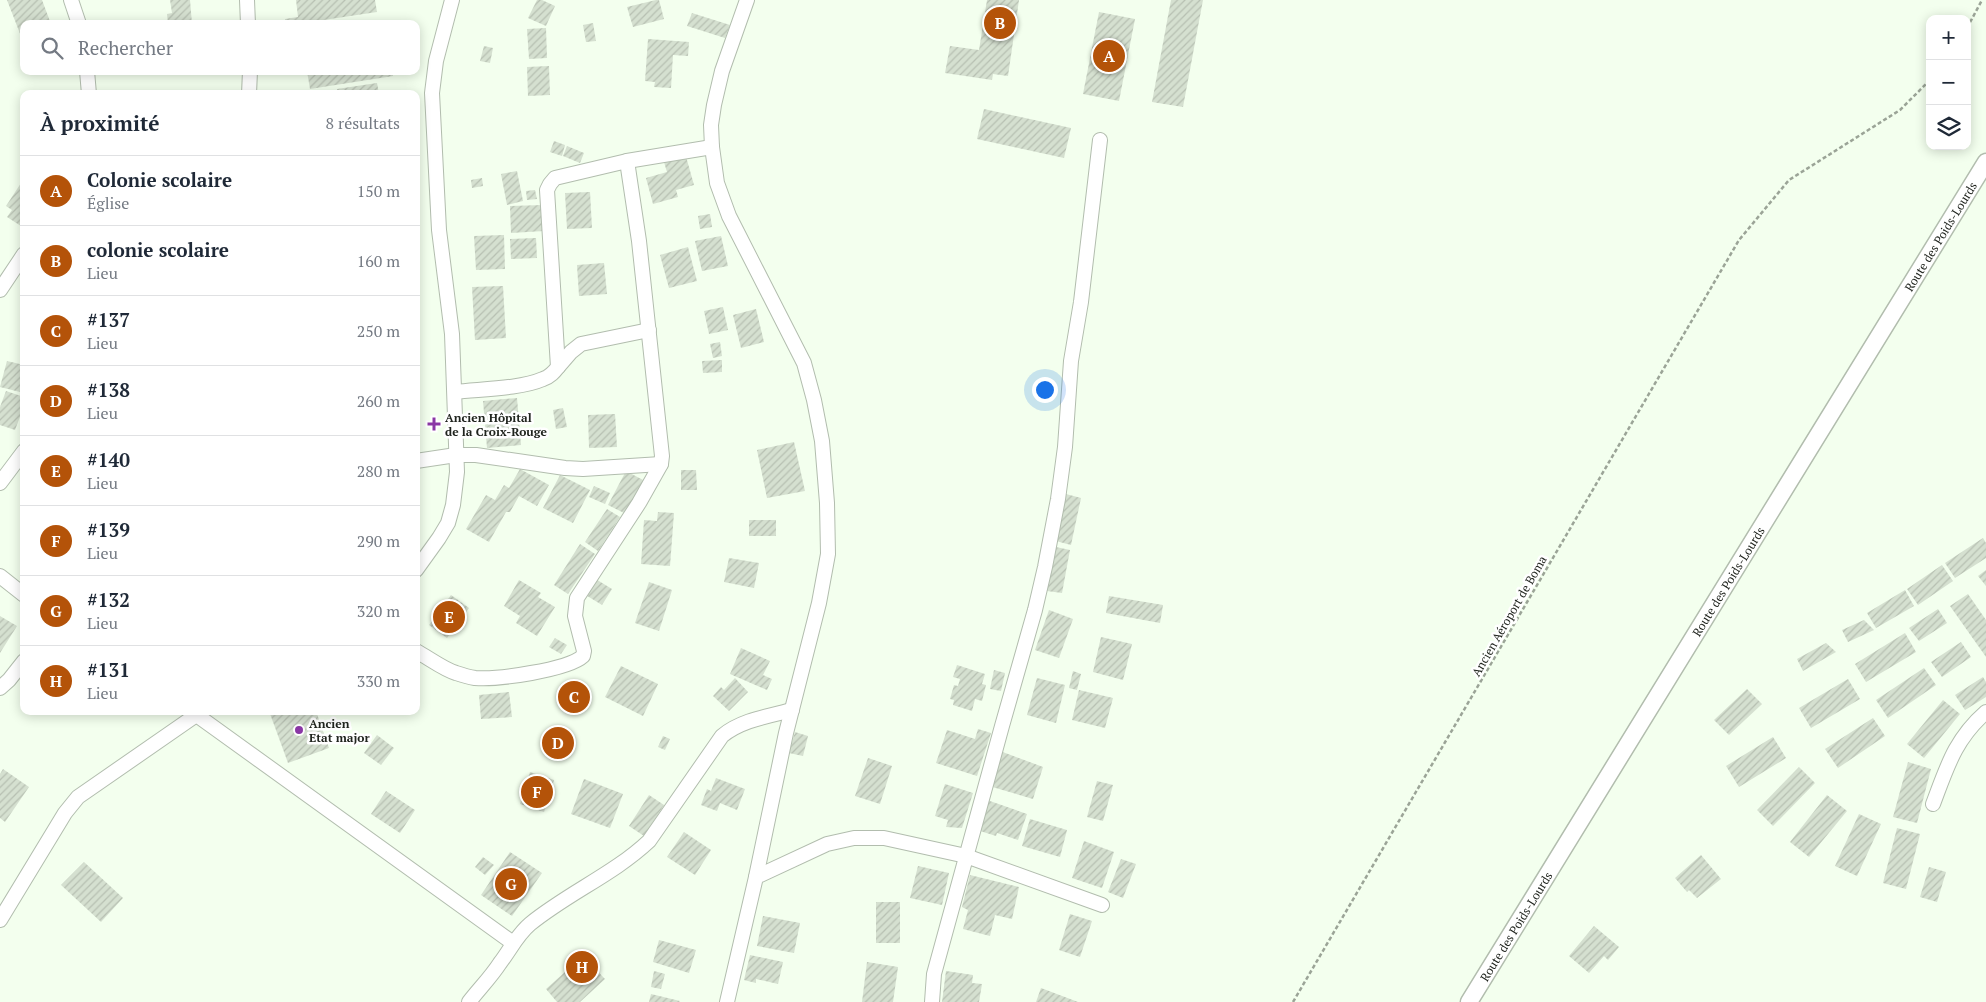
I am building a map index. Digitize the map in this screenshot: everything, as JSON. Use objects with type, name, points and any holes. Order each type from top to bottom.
[{"type":"street","points":[[70,0],[77,20]]},
{"type":"street","points":[[247,0],[248,20]]},
{"type":"street","points":[[420,565],[440,538],[448,522],[457,472],[452,334],[439,230],[432,93],[436,61],[452,0]]},
{"type":"street","points":[[727,1002],[792,710],[819,603],[828,554],[827,503],[822,441],[804,363],[729,216],[717,183],[712,148],[713,112],[722,71],[747,0]]},
{"type":"street","points":[[87,75],[89,90]]},
{"type":"street","points":[[250,75],[250,90]]},
{"type":"street","points":[[932,1002],[934,974],[1036,610],[1058,499],[1069,407],[1071,361],[1081,302],[1100,140]]},
{"type":"street","points":[[558,367],[547,190],[555,178],[628,160],[712,148]]},
{"type":"street","points":[[420,653],[454,673],[474,678],[519,675],[569,664],[583,656],[584,650],[575,616],[577,598],[639,503],[661,464],[662,456],[628,160]]},
{"type":"street","name":"Route des Poids-Lourds","points":[[1469,1002],[1986,162]]},
{"type":"street","points":[[0,290],[20,260]]},
{"type":"street","points":[[455,392],[526,384],[543,379],[552,374],[571,352],[581,344],[649,330]]},
{"type":"street","points":[[0,483],[20,456]]},
{"type":"street","points":[[420,460],[456,456],[476,456],[583,469],[661,464]]},
{"type":"street","points":[[0,576],[20,592]]},
{"type":"street","points":[[0,688],[20,666]]},
{"type":"street","points":[[469,1002],[528,926],[634,855],[649,841],[722,736],[730,729],[792,710]]},
{"type":"street","points":[[1933,804],[1954,751],[1973,723],[1986,712]]},
{"type":"street","points":[[0,920],[65,813],[78,797],[192,715]]},
{"type":"street","points":[[200,715],[513,944]]},
{"type":"street","points":[[756,877],[827,844],[854,838],[884,838],[966,856],[1102,905]]},
{"type":"path","points":[[1971,21],[1982,0]]},
{"type":"path","name":"Ancien Aéroport de Boma","points":[[1293,1002],[1739,240],[1789,180],[1900,110],[1926,84]]},
{"type":"building","points":[[7,0],[42,0],[50,20],[20,20],[20,34]]},
{"type":"building","points":[[170,0],[190,0],[192,20],[168,20],[167,14],[172,13]]},
{"type":"building","points":[[296,0],[375,0],[377,12],[324,20],[285,20],[298,17]]},
{"type":"building","points":[[537,0],[542,0],[555,6],[546,26],[528,18]]},
{"type":"building","points":[[659,0],[664,19],[633,27],[627,7]]},
{"type":"building","points":[[987,0],[1019,0],[1008,76],[993,74],[992,80],[945,73],[950,46],[979,50]]},
{"type":"building","points":[[1171,0],[1203,0],[1183,107],[1152,102]]},
{"type":"building","points":[[1099,12],[1135,19],[1119,101],[1083,94]]},
{"type":"building","points":[[692,13],[730,25],[725,38],[687,26]]},
{"type":"building","points":[[593,23],[596,41],[586,42],[583,25]]},
{"type":"building","points":[[546,28],[547,58],[529,59],[527,29]]},
{"type":"building","points":[[648,39],[689,42],[688,56],[673,55],[671,88],[654,87],[655,82],[645,81]]},
{"type":"building","points":[[484,46],[493,48],[490,63],[480,61]]},
{"type":"building","points":[[549,66],[550,95],[528,96],[527,67]]},
{"type":"building","points":[[308,75],[393,76],[310,89]]},
{"type":"building","points":[[377,83],[378,90],[337,90]]},
{"type":"building","points":[[984,109],[1071,128],[1064,158],[977,139]]},
{"type":"building","points":[[554,141],[565,145],[562,156],[550,152]]},
{"type":"building","points":[[567,146],[584,153],[580,163],[563,156]]},
{"type":"building","points":[[685,153],[694,185],[676,190],[678,197],[653,204],[646,178],[667,172],[663,159]]},
{"type":"building","points":[[517,171],[523,201],[507,205],[501,174]]},
{"type":"building","points":[[482,178],[483,186],[472,188],[471,180]]},
{"type":"building","points":[[20,185],[20,225],[7,217],[12,210],[6,206]]},
{"type":"building","points":[[535,190],[537,199],[527,200],[526,191]]},
{"type":"building","points":[[590,192],[592,228],[567,229],[565,193]]},
{"type":"building","points":[[543,205],[544,231],[511,233],[510,206]]},
{"type":"building","points":[[710,214],[712,227],[700,229],[698,216]]},
{"type":"building","points":[[504,235],[505,269],[476,270],[474,236]]},
{"type":"building","points":[[721,236],[728,266],[702,271],[695,241]]},
{"type":"building","points":[[536,238],[537,258],[511,259],[510,239]]},
{"type":"building","points":[[688,247],[697,281],[669,288],[660,255]]},
{"type":"building","points":[[604,263],[607,294],[579,296],[577,265]]},
{"type":"building","points":[[503,286],[506,338],[475,340],[472,287]]},
{"type":"building","points":[[723,307],[728,330],[709,334],[704,311]]},
{"type":"building","points":[[756,309],[764,342],[741,348],[733,315]]},
{"type":"building","points":[[720,342],[722,356],[713,358],[710,344]]},
{"type":"building","points":[[722,360],[722,372],[703,373],[702,361]]},
{"type":"building","points":[[7,361],[20,364],[20,392],[0,387]]},
{"type":"building","points":[[6,391],[20,396],[20,417],[15,430],[0,425],[0,407]]},
{"type":"building","points":[[517,398],[521,445],[487,448],[483,401]]},
{"type":"building","points":[[563,408],[567,427],[556,429],[553,410]]},
{"type":"building","points":[[615,414],[617,447],[589,448],[588,415]]},
{"type":"building","points":[[794,442],[805,491],[767,498],[757,450]]},
{"type":"building","points":[[520,469],[549,485],[537,506],[519,496],[510,512],[506,512],[489,542],[466,529],[486,495],[495,500],[504,485],[509,488]]},
{"type":"building","points":[[681,470],[696,470],[697,490],[681,490]]},
{"type":"building","points":[[626,471],[645,481],[628,515],[608,505]]},
{"type":"building","points":[[560,475],[590,490],[573,523],[543,508]]},
{"type":"building","points":[[594,486],[610,493],[605,504],[589,497]]},
{"type":"building","points":[[1066,494],[1081,498],[1071,545],[1056,541]]},
{"type":"building","points":[[607,509],[620,517],[598,551],[585,542]]},
{"type":"building","points":[[658,512],[674,513],[670,566],[641,564],[644,520],[657,521]]},
{"type":"building","points":[[749,520],[776,520],[776,536],[749,536]]},
{"type":"building","points":[[1983,538],[1986,543],[1986,558],[1955,578],[1945,563]]},
{"type":"building","points":[[580,544],[595,554],[568,594],[554,585]]},
{"type":"building","points":[[1056,547],[1070,550],[1062,593],[1047,591]]},
{"type":"building","points":[[729,558],[759,563],[754,588],[724,582]]},
{"type":"building","points":[[1942,565],[1953,581],[1918,605],[1907,589]]},
{"type":"building","points":[[1986,570],[1986,586],[1978,576]]},
{"type":"building","points":[[594,578],[612,589],[602,605],[584,594]]},
{"type":"building","points":[[519,580],[541,593],[538,597],[555,607],[537,636],[516,623],[520,616],[504,606]]},
{"type":"building","points":[[649,582],[672,590],[659,631],[635,623]]},
{"type":"building","points":[[1905,590],[1914,606],[1876,628],[1867,613]]},
{"type":"building","points":[[1968,594],[1986,620],[1986,657],[1950,606]]},
{"type":"building","points":[[451,595],[469,608],[447,638],[429,625]]},
{"type":"building","points":[[1109,596],[1163,605],[1160,623],[1106,613]]},
{"type":"building","points":[[1938,609],[1947,623],[1919,641],[1909,628]]},
{"type":"building","points":[[1049,610],[1073,619],[1059,658],[1035,650]]},
{"type":"building","points":[[0,616],[17,626],[0,653]]},
{"type":"building","points":[[1864,620],[1874,630],[1848,642],[1842,630]]},
{"type":"building","points":[[1905,633],[1916,652],[1866,682],[1855,664]]},
{"type":"building","points":[[1101,637],[1132,644],[1123,680],[1093,672]]},
{"type":"building","points":[[555,638],[567,645],[561,654],[549,647]]},
{"type":"building","points":[[1961,642],[1971,657],[1942,677],[1931,662]]},
{"type":"building","points":[[1826,643],[1836,652],[1803,671],[1797,659]]},
{"type":"building","points":[[741,648],[770,661],[763,675],[772,679],[767,690],[730,674]]},
{"type":"building","points":[[957,665],[985,674],[982,684],[986,685],[982,701],[975,699],[972,711],[953,705],[954,700],[950,699],[954,685],[958,686],[960,679],[953,677]]},
{"type":"building","points":[[621,666],[658,684],[643,716],[605,697]]},
{"type":"building","points":[[1924,668],[1936,685],[1888,718],[1876,700]]},
{"type":"building","points":[[994,670],[1005,673],[1001,691],[990,689]]},
{"type":"building","points":[[1073,671],[1081,674],[1077,690],[1069,688]]},
{"type":"building","points":[[1983,677],[1986,682],[1986,697],[1965,710],[1955,695]]},
{"type":"building","points":[[735,678],[748,692],[729,711],[713,696],[721,687],[724,690]]},
{"type":"building","points":[[1037,678],[1065,685],[1056,723],[1027,715]]},
{"type":"building","points":[[1848,679],[1860,699],[1811,728],[1799,708]]},
{"type":"building","points":[[567,682],[588,688],[581,713],[559,707]]},
{"type":"building","points":[[1747,689],[1762,704],[1729,735],[1714,720]]},
{"type":"building","points":[[1079,690],[1113,698],[1105,728],[1072,720]]},
{"type":"building","points":[[509,692],[512,717],[481,719],[479,695]]},
{"type":"building","points":[[1943,700],[1960,714],[1924,758],[1907,744]]},
{"type":"building","name":"Ancien Etat major","points":[[270,715],[317,715],[329,748],[288,763]]},
{"type":"building","points":[[1873,718],[1885,736],[1838,768],[1825,749]]},
{"type":"building","points":[[550,728],[573,734],[567,758],[543,752]]},
{"type":"building","points":[[978,729],[991,733],[977,776],[936,763],[947,730],[975,739]]},
{"type":"building","points":[[795,732],[808,736],[803,756],[789,753]]},
{"type":"building","points":[[377,735],[394,748],[381,765],[364,753]]},
{"type":"building","points":[[663,736],[670,739],[665,750],[658,747]]},
{"type":"building","points":[[1773,737],[1786,758],[1739,787],[1726,766]]},
{"type":"building","points":[[1000,751],[1043,767],[1033,799],[989,786]]},
{"type":"building","points":[[868,758],[892,766],[880,804],[855,796]]},
{"type":"building","points":[[1908,762],[1931,769],[1917,823],[1893,817]]},
{"type":"building","points":[[1799,767],[1815,783],[1773,826],[1757,810]]},
{"type":"building","points":[[3,769],[29,787],[5,822],[0,818],[0,774]]},
{"type":"building","points":[[530,772],[554,780],[544,812],[520,804]]},
{"type":"building","points":[[716,778],[745,789],[737,810],[720,803],[717,811],[701,805],[707,789],[711,791]]},
{"type":"building","points":[[584,779],[623,794],[610,828],[571,814]]},
{"type":"building","points":[[1097,781],[1113,785],[1103,821],[1087,817]]},
{"type":"building","points":[[945,784],[973,793],[962,828],[946,827],[948,820],[935,816]]},
{"type":"building","points":[[386,791],[415,810],[400,833],[371,814]]},
{"type":"building","points":[[649,795],[664,805],[644,836],[629,826]]},
{"type":"building","points":[[1827,795],[1847,811],[1809,857],[1790,842]]},
{"type":"building","points":[[987,800],[1027,814],[1018,840],[997,833],[996,836],[977,830]]},
{"type":"building","points":[[1859,814],[1881,824],[1857,876],[1835,866]]},
{"type":"building","points":[[1030,819],[1067,830],[1060,857],[1022,846]]},
{"type":"building","points":[[1897,828],[1920,834],[1906,889],[1883,883]]},
{"type":"building","points":[[684,832],[711,850],[695,875],[667,857]]},
{"type":"building","points":[[1084,841],[1114,852],[1102,888],[1072,878]]},
{"type":"building","points":[[510,852],[542,873],[512,916],[481,895]]},
{"type":"building","points":[[1701,855],[1721,879],[1697,898],[1689,890],[1687,892],[1675,878]]},
{"type":"building","points":[[483,857],[494,865],[485,875],[475,867]]},
{"type":"building","points":[[1121,859],[1136,864],[1123,898],[1108,892]]},
{"type":"building","points":[[84,862],[123,898],[101,922],[61,885]]},
{"type":"building","points":[[918,866],[949,873],[942,905],[910,898]]},
{"type":"building","points":[[1929,867],[1946,872],[1937,902],[1920,897]]},
{"type":"building","points":[[970,875],[1019,887],[1012,919],[995,915],[990,936],[963,929],[968,910],[962,907]]},
{"type":"building","points":[[876,902],[900,902],[900,943],[876,943]]},
{"type":"building","points":[[1070,914],[1092,921],[1080,957],[1059,950]]},
{"type":"building","points":[[763,916],[800,923],[794,953],[757,946]]},
{"type":"building","points":[[1594,926],[1619,947],[1608,960],[1604,956],[1589,973],[1569,956]]},
{"type":"building","points":[[659,940],[696,950],[689,973],[653,962]]},
{"type":"building","points":[[750,955],[783,962],[778,984],[756,979],[756,983],[744,980]]},
{"type":"building","points":[[583,956],[605,979],[580,1002],[557,1002],[546,989]]},
{"type":"building","points":[[867,962],[898,967],[893,1002],[862,1002]]},
{"type":"building","points":[[654,971],[665,974],[661,989],[651,987]]},
{"type":"building","points":[[946,971],[973,975],[972,983],[982,984],[979,1002],[942,1002]]},
{"type":"building","points":[[1041,988],[1078,1002],[1036,1002]]},
{"type":"building","points":[[651,994],[680,1001],[649,1002]]},
{"type":"place","name":"colonie scolaire","points":[[1000,23]]},
{"type":"place","name":"Colonie scolaire","points":[[1109,56]]},
{"type":"place","name":"Ancien Hôpital de la Croix-Rouge","points":[[434,424]]},
{"type":"place","name":"#140","points":[[449,617]]},
{"type":"place","name":"#137","points":[[574,697]]},
{"type":"place","name":"Ancien Etat major","points":[[299,730]]},
{"type":"place","name":"#138","points":[[558,743]]},
{"type":"place","name":"#139","points":[[537,792]]},
{"type":"place","name":"#132","points":[[511,884]]},
{"type":"place","name":"#131","points":[[582,967]]}]
